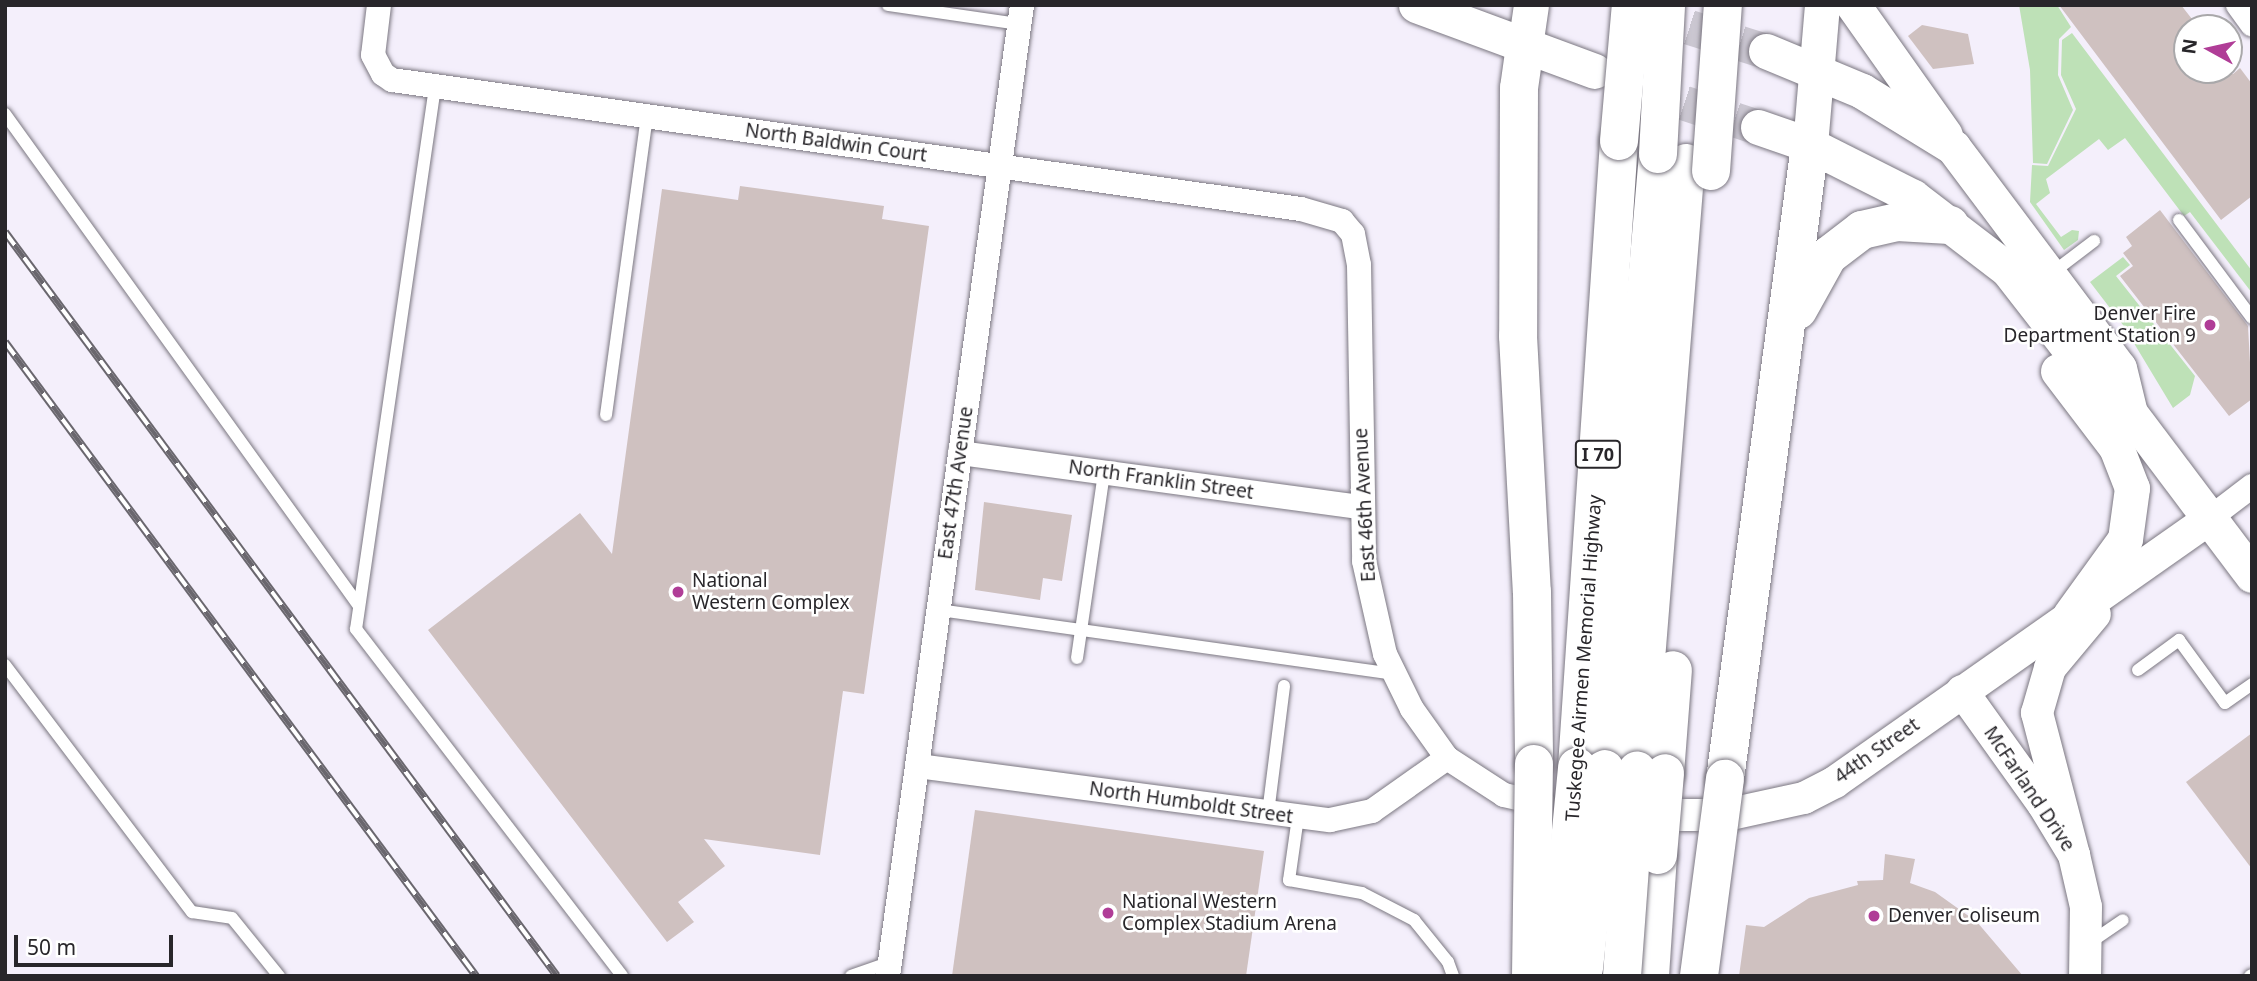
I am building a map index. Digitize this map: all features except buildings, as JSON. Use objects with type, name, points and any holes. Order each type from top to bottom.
[{"type":"highway","name":"Tuskegee Airmen Memorial Highway","points":[[1631,5],[1619,141],[1621,770],[1650,976]]},
{"type":"highway","points":[[1666,5],[1685,162]]},
{"type":"highway","points":[[1586,976],[1621,770],[1685,162],[1697,5]]},
{"type":"highway","name":"Tuskegee Airmen Memorial Highway","points":[[1557,976],[1621,770],[1685,162],[1723,5]]},
{"type":"highway","points":[[1525,46],[1519,88],[1518,336],[1534,632],[1531,976]]},
{"type":"highway","points":[[1699,976],[1810,145]]},
{"type":"highway","points":[[1785,341],[1808,285],[1840,243],[1883,223],[1950,225]]},
{"type":"highway","points":[[1621,770],[1622,976]]},
{"type":"main road","points":[[1416,5],[1594,71]]},
{"type":"main road","points":[[1525,46],[1531,5]]},
{"type":"main road","points":[[1810,145],[1822,5]]},
{"type":"main road","points":[[1853,5],[1953,147],[2119,368],[2130,413]]},
{"type":"main road","points":[[1766,51],[1862,91],[1953,147]]},
{"type":"main road","points":[[1758,127],[1810,145],[1913,197],[1950,225],[1979,252],[2008,270],[2099,387],[2130,413],[2252,575]]},
{"type":"main road","points":[[1979,252],[2004,298],[2116,447],[2130,476],[2132,510],[2125,539],[2070,615]]},
{"type":"street","name":"North Baldwin Court","points":[[379,5],[373,55],[377,65],[392,80],[1330,214],[1348,225],[1353,234]]},
{"type":"street","points":[[2238,5],[2252,24]]},
{"type":"street","name":"East 47th Avenue","points":[[890,971],[1021,15]]},
{"type":"street","name":"East 46th Avenue","points":[[1353,234],[1359,265],[1362,507],[1370,596],[1393,674],[1447,758]]},
{"type":"street","name":"North Franklin Street","points":[[960,453],[1362,507]]},
{"type":"street","name":"44th Street","points":[[1447,758],[1504,795],[1600,813],[1696,817],[1781,806],[1835,782],[2252,486]]},
{"type":"street","points":[[2074,855],[2036,713],[2050,668],[2134,571]]},
{"type":"street","name":"McFarland Drive","points":[[1962,691],[2043,804],[2074,855],[2085,900],[2088,945],[2085,976]]},
{"type":"street","name":"North Humboldt Street","points":[[918,766],[1330,820],[1362,816],[1447,758]]},
{"type":"street","points":[[1563,976],[1581,852],[1600,813]]},
{"type":"street","points":[[1586,976],[1605,855],[1600,813]]},
{"type":"lane","points":[[888,5],[1021,15]]},
{"type":"lane","points":[[435,87],[356,629],[622,976]]},
{"type":"lane","points":[[5,114],[359,606]]},
{"type":"lane","points":[[606,415],[647,116]]},
{"type":"lane","points":[[2179,220],[2252,318]]},
{"type":"lane","points":[[2049,275],[2094,241]]},
{"type":"lane","points":[[1077,658],[1104,472]]},
{"type":"lane","points":[[939,610],[1393,674]]},
{"type":"lane","points":[[2138,670],[2179,640],[2225,703],[2252,684]]},
{"type":"lane","points":[[5,665],[192,912],[232,918],[279,976]]},
{"type":"lane","points":[[1268,813],[1284,687]]},
{"type":"lane","points":[[1298,817],[1289,880],[1362,893],[1414,920],[1448,962],[1453,976]]},
{"type":"lane","points":[[2088,945],[2123,920]]},
{"type":"lane","points":[[851,976],[890,971]]},
{"type":"green space","points":[[2019,5],[2057,5],[2071,27],[2059,39],[2058,75],[2073,110],[2047,164],[2033,163],[2030,70]]},
{"type":"green space","points":[[2072,33],[2252,271],[2252,293],[2190,212],[2184,216],[2125,138],[2108,150],[2099,139],[2046,179],[2050,193],[2036,204],[2061,237],[2072,230],[2079,231],[2078,240],[2064,250],[2030,202],[2032,165],[2048,166],[2076,109],[2061,75],[2062,40]]},
{"type":"green space","points":[[2123,257],[2130,265],[2116,276],[2195,376],[2190,395],[2173,408],[2123,325],[2090,282]]},
{"type":"tunnel","points":[[1639,11],[1766,51]]},
{"type":"tunnel","points":[[1634,86],[1758,127]]},
{"type":"railway","points":[[5,232],[557,976]]},
{"type":"railway","points":[[5,342],[476,976]]},
{"type":"place","name":"Denver Fire Department Station 9","points":[[2210,325]]},
{"type":"place","name":"National Western Complex","points":[[678,592]]},
{"type":"place","name":"National Western Complex Stadium Arena","points":[[1108,913]]},
{"type":"place","name":"Denver Coliseum","points":[[1874,916]]}]
